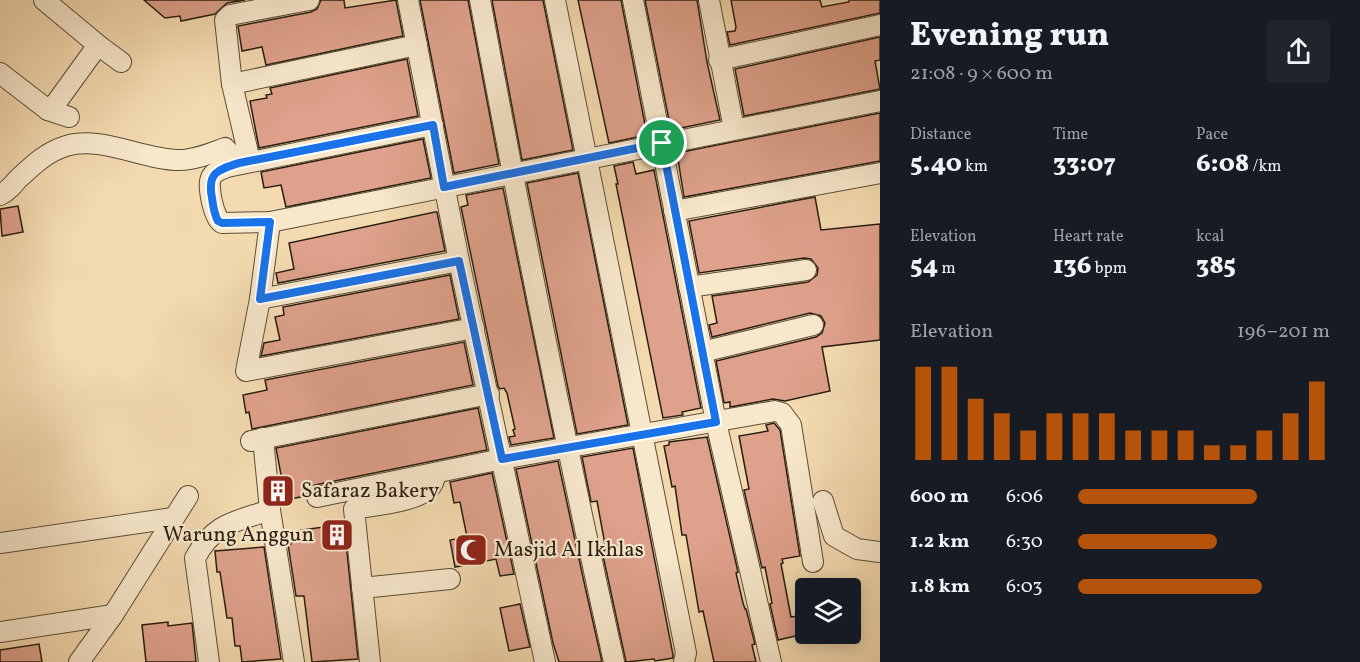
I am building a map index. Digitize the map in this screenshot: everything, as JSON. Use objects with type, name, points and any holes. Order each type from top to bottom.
[{"type":"street","points":[[44,0],[121,62]]},
{"type":"street","points":[[233,165],[232,84],[225,20],[230,15],[309,0]]},
{"type":"street","points":[[408,0],[459,261],[545,662]]},
{"type":"street","points":[[480,0],[567,448],[614,662]]},
{"type":"street","points":[[555,0],[686,653],[684,662]]},
{"type":"street","points":[[633,0],[716,422],[771,662]]},
{"type":"street","points":[[709,0],[734,129]]},
{"type":"street","points":[[719,60],[880,26]]},
{"type":"street","points":[[48,110],[56,103],[98,45]]},
{"type":"street","points":[[232,84],[417,45]]},
{"type":"street","points":[[0,73],[48,110],[69,117]]},
{"type":"street","points":[[433,125],[233,165],[211,177],[218,221],[222,223],[270,222],[587,157],[880,101]]},
{"type":"street","points":[[0,195],[6,193],[31,166],[51,151],[69,145],[94,143],[143,156],[181,160],[225,148],[233,165]]},
{"type":"street","points":[[674,211],[880,173]]},
{"type":"street","points":[[270,222],[260,299],[246,371],[474,328]]},
{"type":"street","points":[[260,299],[459,261]]},
{"type":"street","points":[[689,287],[806,270]]},
{"type":"street","points":[[702,352],[813,325]]},
{"type":"street","points":[[294,662],[257,440],[489,394]]},
{"type":"street","points":[[317,497],[502,459],[775,411],[782,413],[790,425],[813,562]]},
{"type":"street","points":[[370,662],[354,509],[420,495],[431,486],[436,472]]},
{"type":"street","points":[[79,662],[113,615],[188,496]]},
{"type":"street","points":[[823,501],[834,536],[857,549],[880,552]]},
{"type":"street","points":[[209,662],[195,558],[201,546],[219,527],[270,510]]},
{"type":"street","points":[[0,543],[173,518]]},
{"type":"street","points":[[362,588],[450,579]]},
{"type":"street","points":[[0,632],[113,615]]},
{"type":"building","points":[[144,0],[245,0],[227,3],[215,14],[181,21],[180,16],[165,18]]},
{"type":"building","points":[[321,0],[344,0],[345,8],[396,0],[403,36],[266,65],[262,47],[242,51],[238,26],[311,12],[317,9]]},
{"type":"building","points":[[420,0],[468,0],[499,164],[454,173]]},
{"type":"building","points":[[492,0],[543,0],[573,150],[522,160]]},
{"type":"building","points":[[578,0],[621,0],[647,135],[609,143]]},
{"type":"building","points":[[645,0],[697,0],[707,62],[720,120],[671,130]]},
{"type":"building","points":[[731,0],[820,0],[822,7],[849,2],[849,0],[880,0],[880,13],[730,45],[727,32],[735,31],[736,27]]},
{"type":"building","points":[[880,37],[880,60],[875,61],[880,89],[744,116],[735,69]]},
{"type":"building","points":[[407,59],[418,116],[259,148],[250,101],[267,98],[266,95],[272,94],[270,88]]},
{"type":"building","points":[[880,113],[880,161],[684,197],[677,153]]},
{"type":"building","points":[[423,139],[431,178],[286,207],[281,185],[264,188],[261,172]]},
{"type":"building","points":[[633,162],[636,174],[654,170],[701,408],[682,412],[683,415],[663,418],[616,184],[618,184],[614,166]]},
{"type":"building","points":[[578,173],[628,425],[577,434],[527,183]]},
{"type":"building","points":[[503,188],[554,438],[511,445],[509,437],[515,436],[513,430],[515,429],[507,393],[504,388],[500,389],[498,386],[461,207],[468,205],[466,195]]},
{"type":"building","points":[[815,197],[821,230],[880,224],[880,340],[822,347],[830,391],[785,401],[773,399],[730,407],[730,402],[724,403],[716,361],[816,337],[822,333],[825,323],[821,316],[810,313],[712,337],[709,325],[717,323],[712,296],[808,282],[817,275],[818,268],[811,259],[804,258],[699,273],[689,221]]},
{"type":"building","points":[[18,206],[23,232],[2,236],[0,209]]},
{"type":"building","points":[[437,212],[445,251],[278,283],[276,273],[294,269],[289,243]]},
{"type":"building","points":[[450,275],[459,319],[261,356],[264,343],[280,340],[275,317],[284,315],[283,307]]},
{"type":"building","points":[[464,342],[473,385],[252,429],[249,412],[246,413],[243,395],[267,390],[265,380]]},
{"type":"building","points":[[478,408],[487,450],[315,485],[309,488],[305,496],[281,501],[279,481],[282,480],[276,448]]},
{"type":"building","points":[[774,423],[780,430],[800,556],[782,559],[791,617],[795,616],[795,636],[778,640],[765,567],[762,568],[744,490],[749,489],[739,436],[768,431],[766,425]]},
{"type":"building","points":[[707,437],[738,572],[736,573],[755,644],[752,645],[756,662],[714,662],[703,611],[699,612],[686,535],[682,535],[675,486],[672,487],[664,446],[669,445],[669,442]]},
{"type":"building","points":[[633,448],[673,655],[673,658],[655,661],[654,659],[626,662],[602,551],[606,550],[597,501],[591,502],[582,457]]},
{"type":"building","points":[[558,461],[602,662],[559,662],[553,643],[516,469]]},
{"type":"building","points":[[492,473],[514,574],[500,576],[496,559],[455,567],[450,540],[467,537],[460,502],[454,503],[450,482]]},
{"type":"building","points":[[344,524],[358,659],[312,662],[304,596],[296,596],[288,544],[291,544],[289,532]]},
{"type":"building","points":[[264,547],[281,659],[242,662],[240,646],[235,646],[232,618],[227,618],[215,551]]},
{"type":"building","points":[[520,604],[530,647],[509,651],[500,608]]},
{"type":"building","points":[[168,622],[168,626],[192,623],[196,662],[146,662],[142,625]]},
{"type":"building","points":[[39,644],[42,662],[0,662],[0,650]]},
{"type":"place","name":"Safaraz Bakery","points":[[278,491]]},
{"type":"place","name":"Warung Anggun","points":[[337,535]]},
{"type":"place","name":"Masjid Al Ikhlas","points":[[471,550]]},
{"type":"route","points":[[433,125],[444,187],[662,143],[716,422],[502,459],[459,261],[260,299],[270,222],[222,223],[218,221],[210,190],[211,177],[227,166],[433,125]]}]
